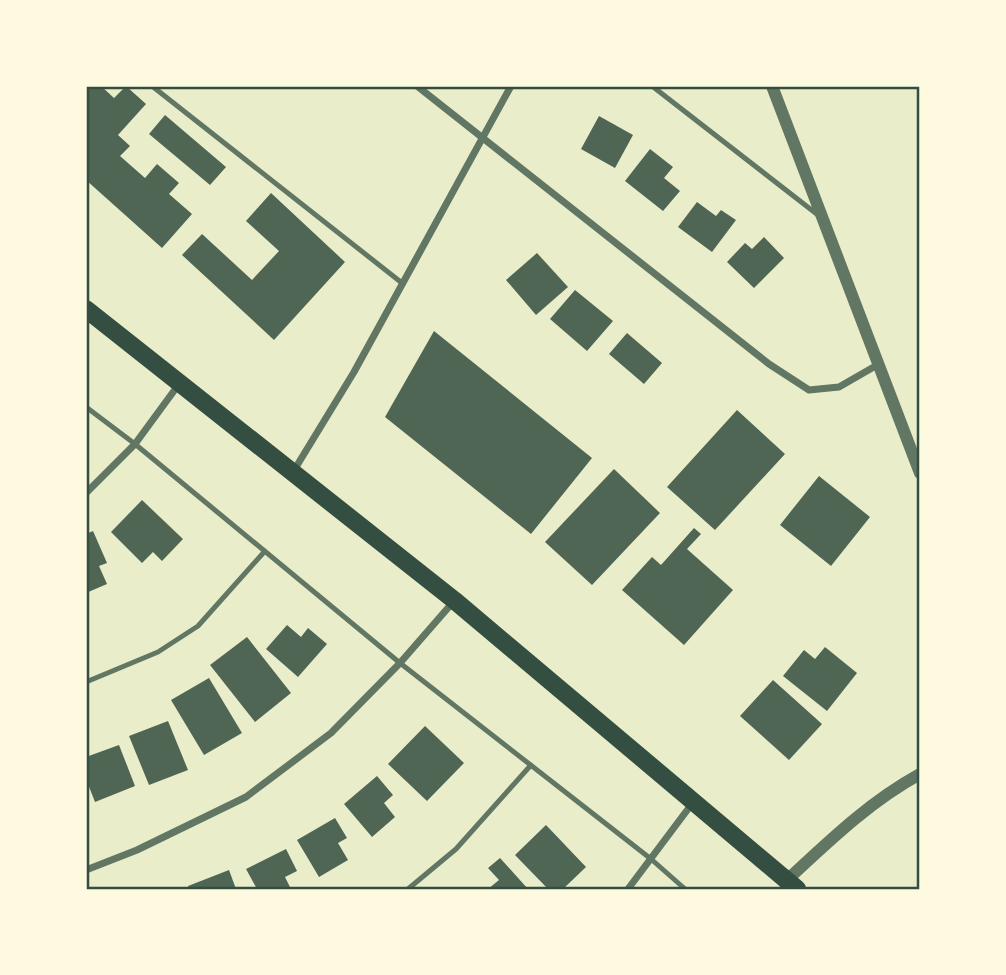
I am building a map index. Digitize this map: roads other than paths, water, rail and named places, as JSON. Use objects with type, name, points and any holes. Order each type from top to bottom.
[{"type":"main road","points":[[86,309],[454,600],[792,885]]},
{"type":"street","points":[[418,86],[769,364],[809,390],[839,387],[879,364]]},
{"type":"street","points":[[293,473],[354,372],[511,86]]},
{"type":"street","points":[[772,86],[920,473]]},
{"type":"street","points":[[86,493],[135,444],[179,383]]},
{"type":"street","points":[[86,870],[136,850],[246,797],[331,733],[400,663],[454,600]]},
{"type":"street","points":[[792,885],[851,820],[920,774]]},
{"type":"street","points":[[628,889],[694,801]]},
{"type":"lane","points":[[152,86],[402,283]]},
{"type":"lane","points":[[652,86],[824,220]]},
{"type":"lane","points":[[86,407],[135,444],[400,663],[651,859],[685,889]]},
{"type":"lane","points":[[86,682],[158,652],[198,626],[265,551]]},
{"type":"lane","points":[[408,889],[456,849],[531,765]]}]
